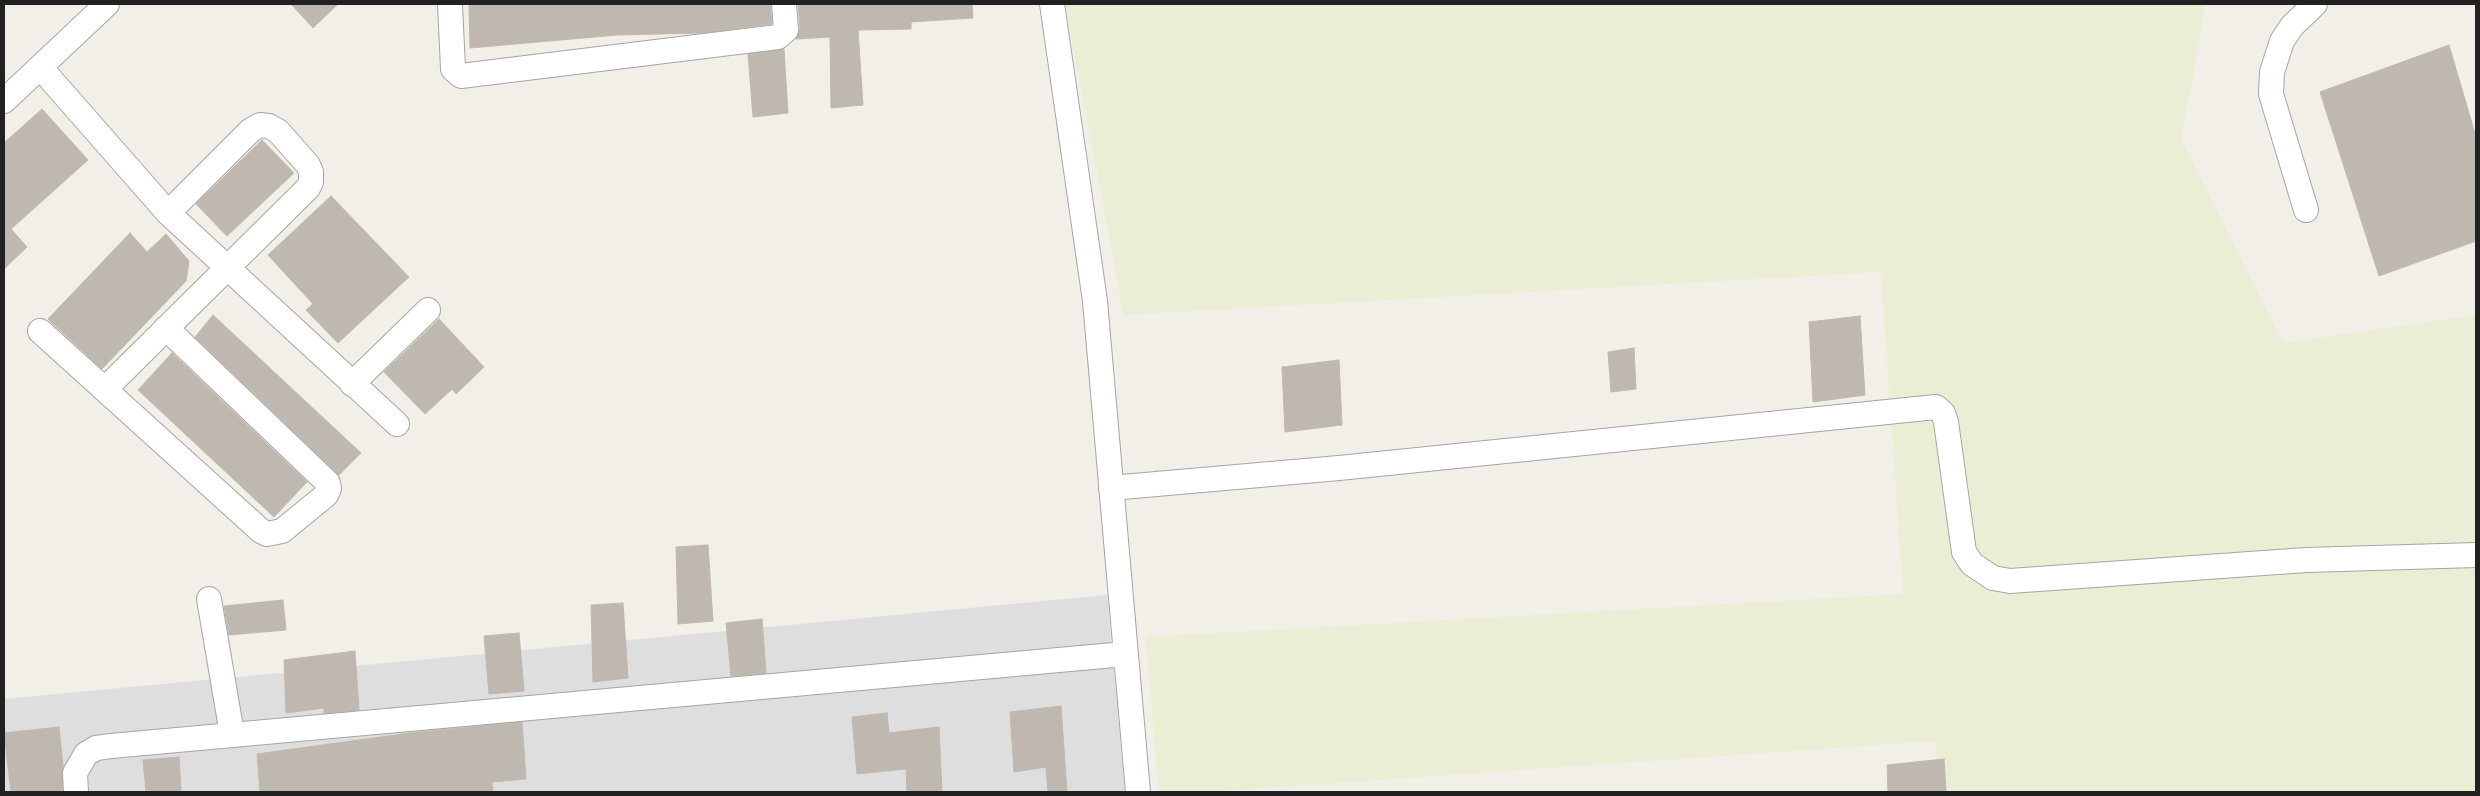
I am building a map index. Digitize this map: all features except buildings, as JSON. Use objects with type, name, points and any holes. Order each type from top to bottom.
[{"type":"street","points":[[4,101],[107,4]]},
{"type":"street","points":[[450,4],[452,69],[461,76],[778,37],[786,30],[784,4]]},
{"type":"street","points":[[1052,4],[1095,301],[1138,792]]},
{"type":"street","points":[[2306,210],[2271,94],[2271,87],[2272,72],[2282,41],[2292,26],[2315,4]]},
{"type":"street","points":[[40,67],[168,213],[397,424]]},
{"type":"street","points":[[105,389],[308,188],[311,182],[308,165],[278,131],[269,126],[260,125],[251,130],[168,213]]},
{"type":"street","points":[[352,384],[428,310]]},
{"type":"street","points":[[40,331],[261,531],[267,534],[282,531],[326,495],[329,490],[328,484],[166,328]]},
{"type":"street","points":[[1111,488],[1339,468],[1936,407],[1943,412],[1946,422],[1964,552],[1972,564],[1993,578],[2010,581],[2306,560],[2476,555]]},
{"type":"street","points":[[209,599],[232,734]]},
{"type":"street","points":[[76,792],[75,772],[86,754],[96,748],[232,734],[1126,654]]},
{"type":"shaded area","points":[[1107,595],[1125,792],[4,792],[4,699]]},
{"type":"green space","points":[[1065,4],[2206,4],[2181,139],[2283,343],[2476,315],[2476,792],[1935,792],[1936,741],[1207,792],[1159,792],[1146,637],[1903,594],[1881,272],[1124,315]]}]
